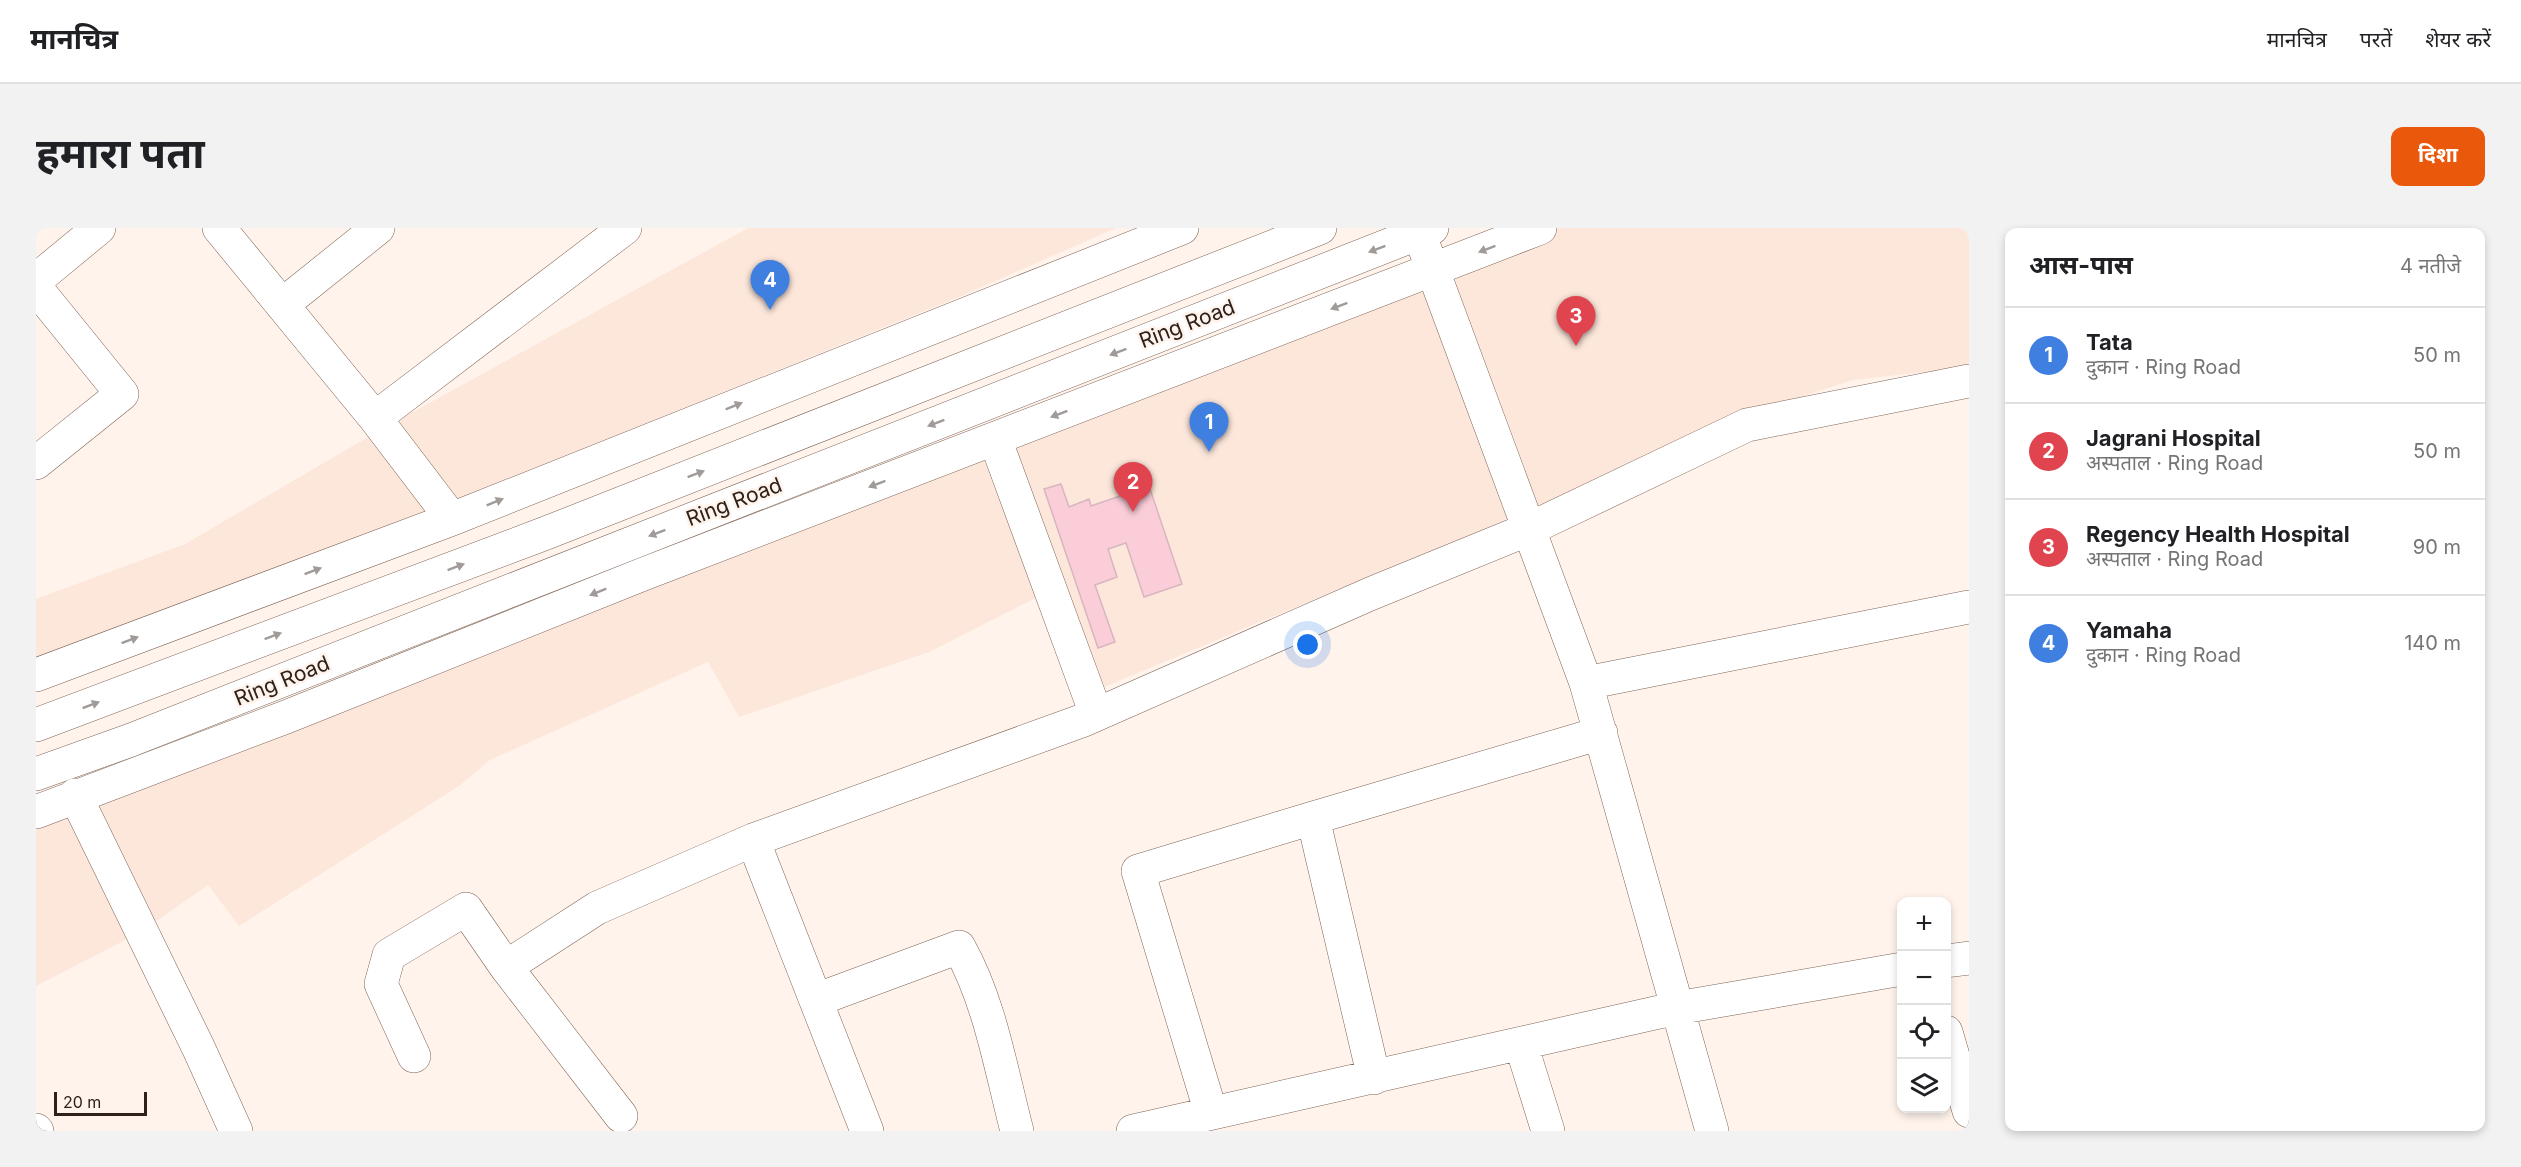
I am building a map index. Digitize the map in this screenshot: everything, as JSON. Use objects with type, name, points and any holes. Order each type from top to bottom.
[{"type":"main road","points":[[36,280],[99,228]]},
{"type":"main road","points":[[219,228],[375,418],[452,519]]},
{"type":"main road","points":[[282,305],[378,228]]},
{"type":"main road","points":[[375,418],[625,228]]},
{"type":"main road","points":[[36,675],[452,519],[1182,228]]},
{"type":"main road","name":"Ring Road","points":[[36,725],[546,533],[1320,228]]},
{"type":"main road","points":[[36,812],[75,795],[286,717],[641,575],[1540,228]]},
{"type":"main road","points":[[1423,230],[1433,270],[1586,683],[1712,1131]]},
{"type":"main road","name":"Ring Road","points":[[36,774],[131,741],[1423,230]]},
{"type":"main road","points":[[36,288],[122,394],[36,463]]},
{"type":"main road","points":[[506,967],[597,908],[753,840],[1096,714],[1370,594],[1529,529],[1747,425],[1969,381]]},
{"type":"main road","points":[[995,439],[1096,714]]},
{"type":"main road","points":[[1586,683],[1969,607]]},
{"type":"main road","points":[[1211,1113],[1138,871],[1601,733]]},
{"type":"main road","points":[[75,795],[194,1038],[236,1131]]},
{"type":"main road","points":[[1313,818],[1374,1078]]},
{"type":"main road","points":[[753,840],[867,1131]]},
{"type":"main road","points":[[414,1056],[381,984],[389,955],[466,909],[506,967],[621,1116]]},
{"type":"main road","points":[[816,1000],[959,947],[971,968],[1017,1131]]},
{"type":"main road","points":[[1951,960],[1969,958]]},
{"type":"main road","points":[[1147,1130],[1211,1113],[1677,1008],[1897,970]]},
{"type":"main road","points":[[1521,1044],[1548,1131]]},
{"type":"main road","points":[[1951,1046],[1969,1111]]},
{"type":"shaded area","points":[[748,228],[1116,228],[959,297],[649,422],[459,502],[36,662],[36,599],[185,544],[380,430]]},
{"type":"shaded area","points":[[1559,228],[1969,228],[1969,367],[1853,380],[1745,415],[1510,518],[1073,700],[1036,598],[929,652],[739,717],[708,662],[490,760],[459,786],[239,926],[208,885],[155,922],[116,945],[36,986],[36,823]]},
{"type":"building","points":[[1061,484],[1069,507],[1089,499],[1091,506],[1149,486],[1182,584],[1144,597],[1126,543],[1108,549],[1117,577],[1095,585],[1115,642],[1098,648],[1044,489]]},
{"type":"place","name":"Yamaha","points":[[770,310]]},
{"type":"place","name":"Regency Health Hospital","points":[[1576,346]]},
{"type":"place","name":"Tata","points":[[1209,452]]},
{"type":"place","name":"Jagrani Hospital","points":[[1133,512]]}]
